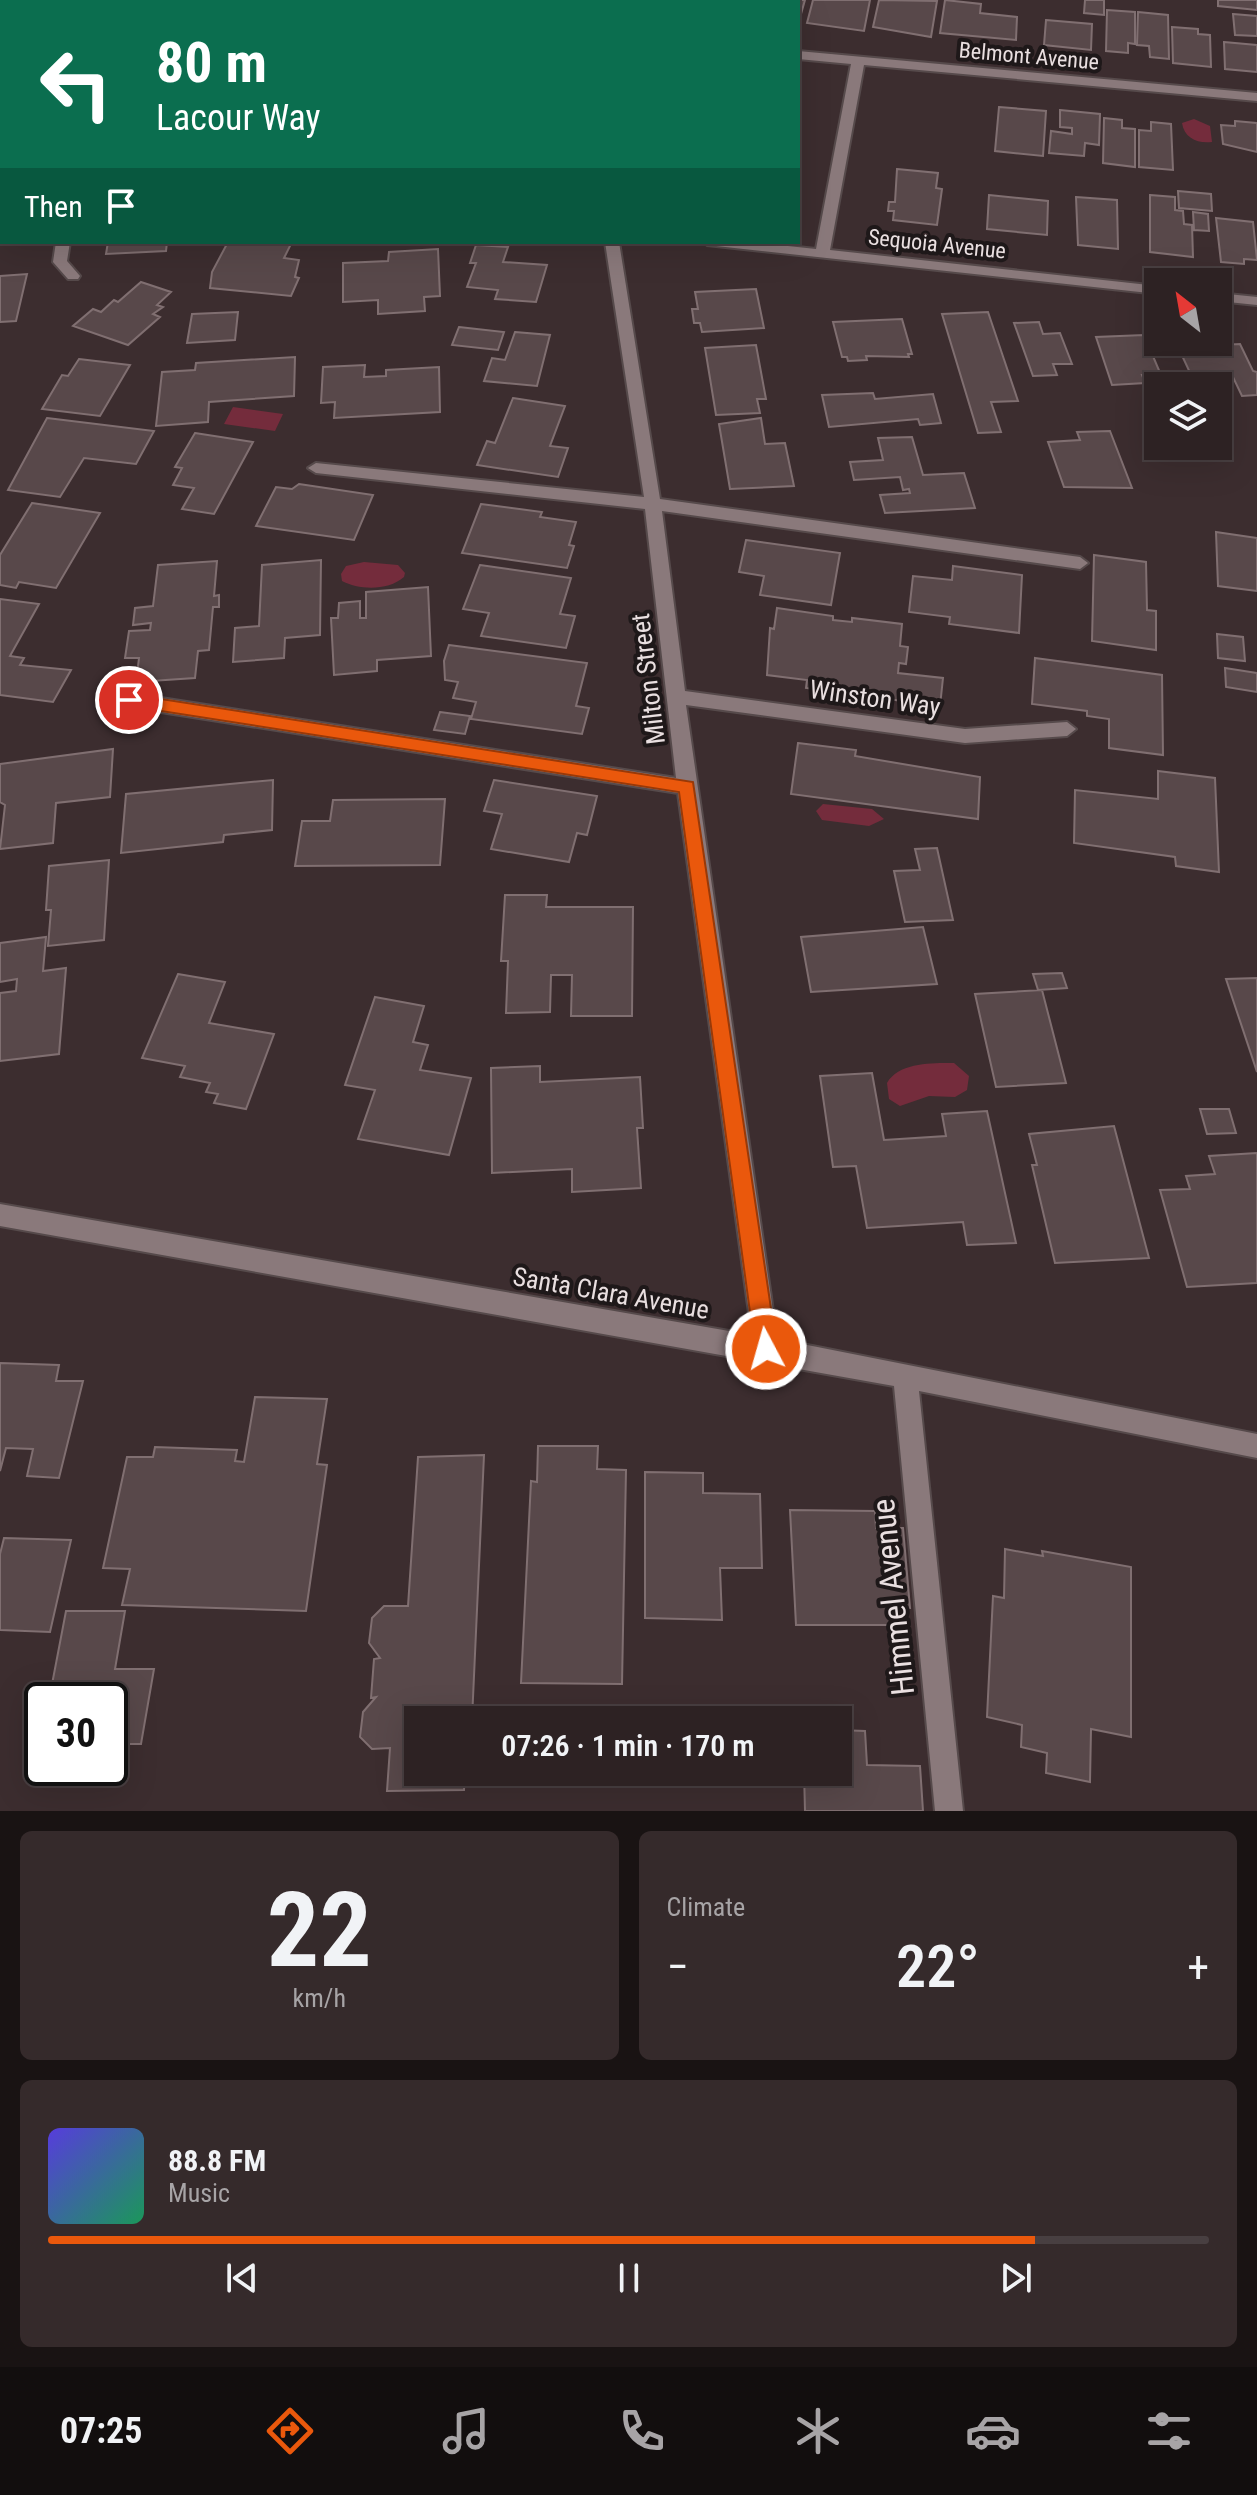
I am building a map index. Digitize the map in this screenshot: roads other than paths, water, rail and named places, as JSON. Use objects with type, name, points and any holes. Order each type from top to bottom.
[{"type":"street","name":"Belmont Avenue","points":[[800,55],[1257,97]]},
{"type":"street","points":[[822,253],[858,61]]},
{"type":"street","points":[[63,244],[60,262],[73,276]]},
{"type":"street","name":"Milton Street","points":[[612,244],[653,504],[687,787],[766,1349]]},
{"type":"street","name":"Sequoia Avenue","points":[[732,244],[1144,288]]},
{"type":"street","points":[[1232,298],[1257,301]]},
{"type":"street","points":[[316,468],[653,504],[1080,563]]},
{"type":"street","name":"Winston Way","points":[[676,697],[965,736],[1067,729]]},
{"type":"street","points":[[129,700],[687,787]]},
{"type":"street","name":"Santa Clara Avenue","points":[[0,1215],[766,1349],[1257,1446]]},
{"type":"street","name":"Himmel Avenue","points":[[905,1376],[949,1811]]}]
